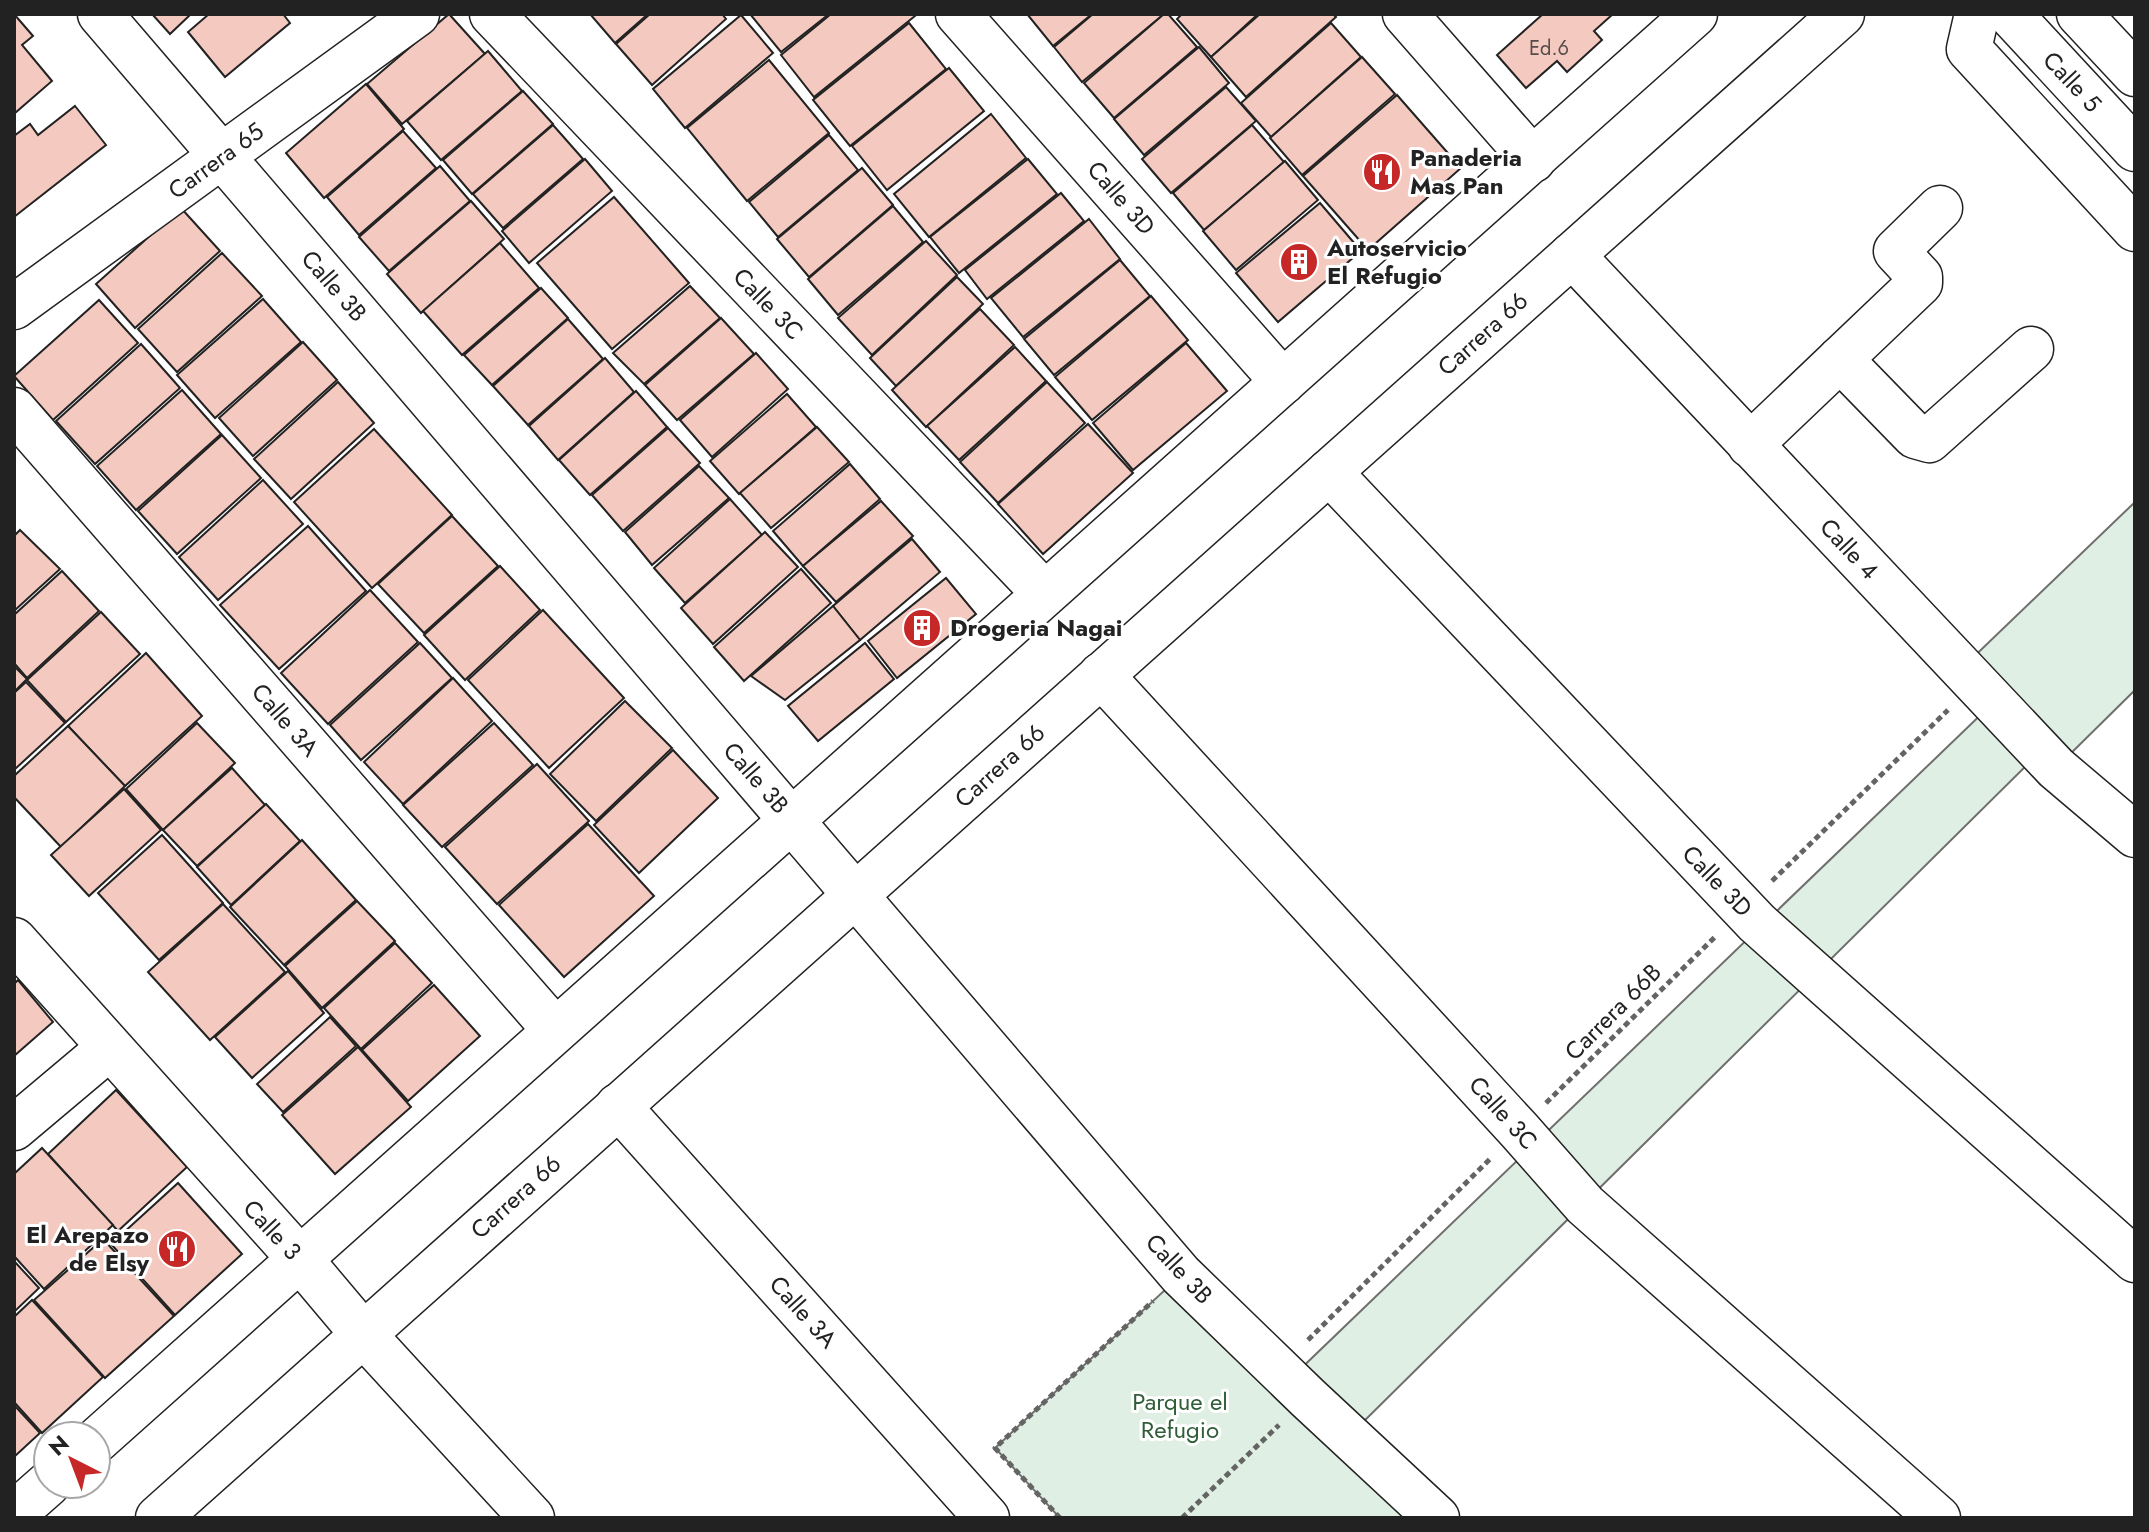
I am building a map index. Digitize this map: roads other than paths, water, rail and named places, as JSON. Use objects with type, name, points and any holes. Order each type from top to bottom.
[{"type":"street","name":"Calle 3B","points":[[100,14],[1181,1275],[1437,1518]]},
{"type":"street","name":"Carrera 65","points":[[14,307],[417,14]]},
{"type":"street","name":"Calle 3C","points":[[492,14],[1044,593]]},
{"type":"street","name":"Calle 3D","points":[[958,14],[1283,382]]},
{"type":"street","points":[[1405,14],[1533,160]]},
{"type":"street","points":[[112,1427],[1695,14]]},
{"type":"street","name":"Carrera 66","points":[[158,1518],[1842,14]]},
{"type":"street","points":[[1977,14],[1969,49],[2135,229]]},
{"type":"street","name":"Calle 5","points":[[2010,14],[2135,149]]},
{"type":"street","points":[[2079,14],[2135,74]]},
{"type":"street","points":[[1750,445],[1920,283],[1920,277],[1896,251],[1940,208]]},
{"type":"street","name":"Calle 4","points":[[1572,255],[2056,768],[2135,835]]},
{"type":"street","points":[[1840,359],[1915,436],[1929,440],[2031,349]]},
{"type":"street","name":"Calle 3A","points":[[14,410],[555,1030]]},
{"type":"street","name":"Calle 3D","points":[[1329,472],[1743,909],[1833,993],[2135,1260]]},
{"type":"street","name":"Calle 3C","points":[[1101,675],[1585,1205],[1938,1518]]},
{"type":"street","name":"Calle 3","points":[[14,940],[299,1258],[363,1334],[532,1518]]},
{"type":"street","points":[[14,1128],[109,1048]]},
{"type":"street","name":"Calle 3A","points":[[618,1106],[987,1518]]},
{"type":"street","points":[[14,1514],[32,1498]]},
{"type":"place","name":"Panaderia Mas Pan","points":[[1382,172]]},
{"type":"place","name":"Autoservicio El Refugio","points":[[1299,262]]},
{"type":"place","name":"Drogeria Nagai","points":[[922,628]]},
{"type":"place","name":"El Arepazo de Elsy","points":[[177,1249]]},
{"type":"park label","name":"Parque el Refugio","points":[[1180,1416]]}]
